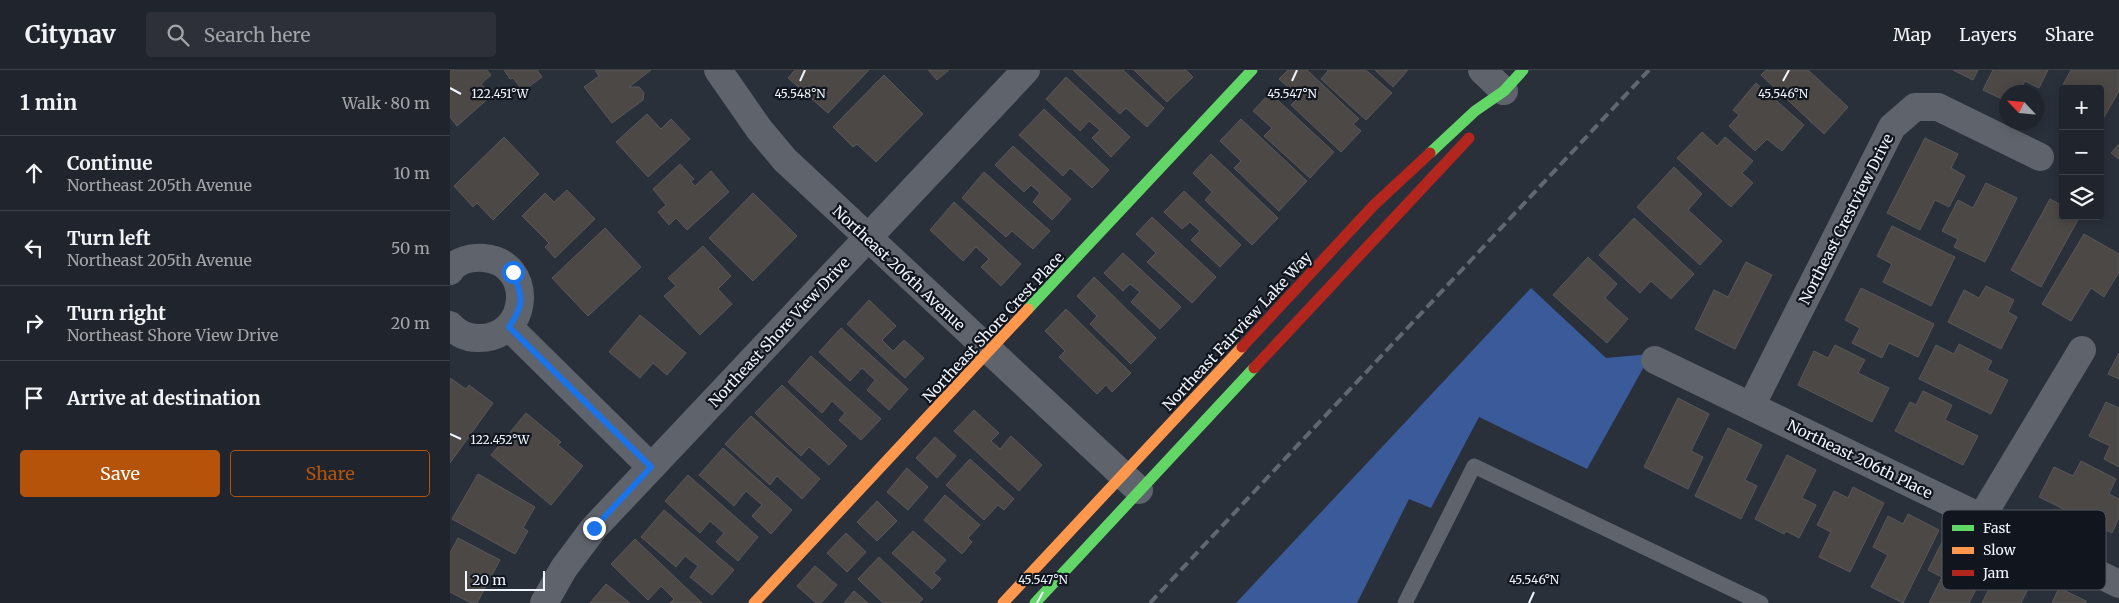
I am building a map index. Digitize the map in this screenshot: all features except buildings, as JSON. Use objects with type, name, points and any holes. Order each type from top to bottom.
[{"type":"street","name":"Northeast 206th Avenue","points":[[718,70],[759,129],[785,160],[867,239],[1131,483]]},
{"type":"street","name":"Northeast Shore View Drive","points":[[544,603],[564,568],[594,528],[1026,70]]},
{"type":"street","name":"Northeast Shore Crest Place","points":[[754,603],[990,353],[1252,70]]},
{"type":"street","points":[[1482,70],[1497,102]]},
{"type":"street","name":"Northeast Fairview Lake Way","points":[[1035,603],[1131,483],[1374,205],[1475,111],[1497,102],[1523,70]]},
{"type":"street","name":"Northeast Crestview Drive","points":[[1751,406],[1892,127],[1915,107],[1938,107],[2040,157]]},
{"type":"street","name":"Northeast Fairview Lake Way","points":[[1003,603],[1131,483],[1480,127]]},
{"type":"street","points":[[450,269],[462,261],[473,257],[494,259],[513,272],[521,291],[519,312],[509,327],[501,333],[488,338],[468,338],[450,325]]},
{"type":"street","points":[[509,327],[651,467]]},
{"type":"street","points":[[1986,510],[2082,350]]},
{"type":"street","name":"Northeast 206th Place","points":[[1655,360],[1965,510]]},
{"type":"street","name":"Northeast 206th Place","points":[[2106,578],[2119,584]]},
{"type":"lane","points":[[1405,603],[1474,466],[1760,603]]},
{"type":"shaded area","points":[[1531,288],[1606,358],[1651,354],[1587,469],[1479,417],[1431,508],[1409,499],[1357,603],[1236,603]]},
{"type":"railway","points":[[1150,603],[1649,70]]},
{"type":"traffic: fast","points":[[1028,309],[1252,70]]},
{"type":"traffic: fast","points":[[1430,153],[1475,111],[1504,91],[1523,70]]},
{"type":"traffic: fast","points":[[1035,603],[1254,368]]},
{"type":"traffic: slow","points":[[754,603],[1028,309]]},
{"type":"traffic: slow","points":[[1003,603],[1242,347]]},
{"type":"traffic: jam","points":[[1254,368],[1469,138]]},
{"type":"traffic: jam","points":[[1242,347],[1374,205],[1430,153]]},
{"type":"route","points":[[513,272],[521,291],[519,312],[509,327],[651,467],[594,528]]}]
